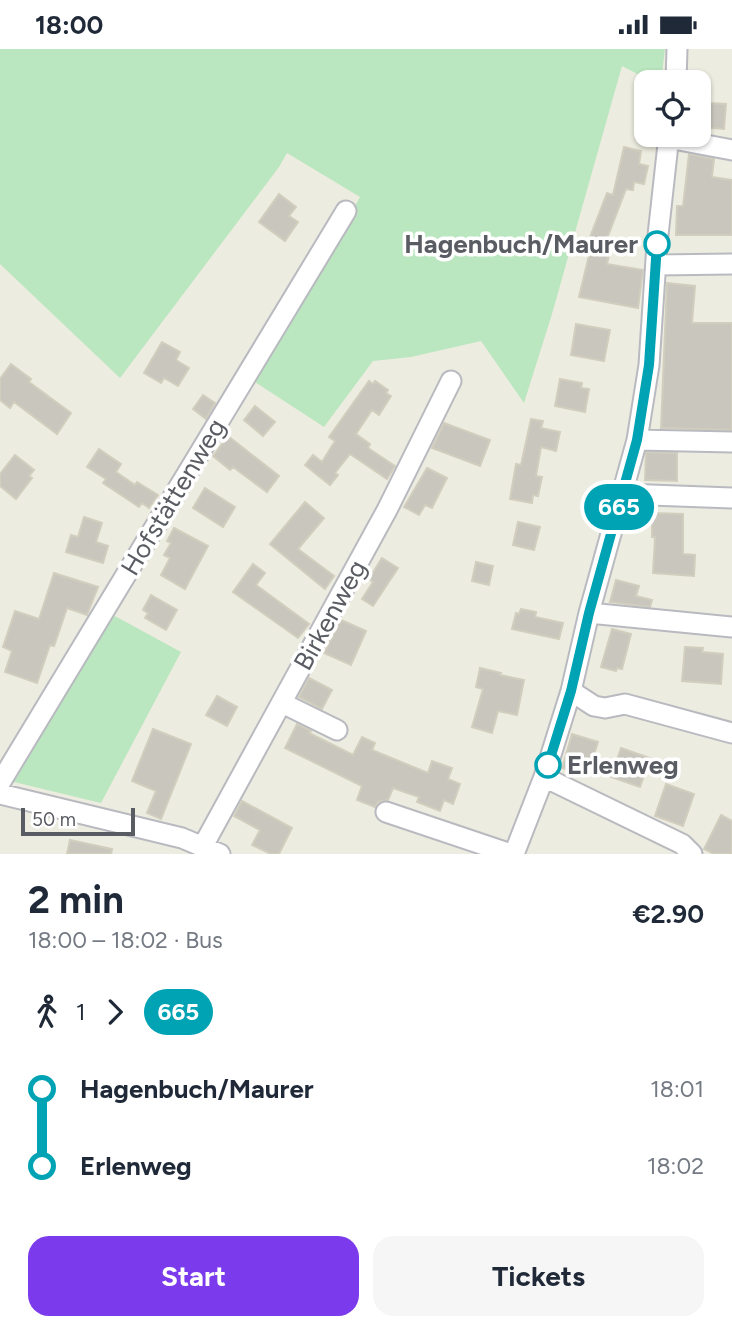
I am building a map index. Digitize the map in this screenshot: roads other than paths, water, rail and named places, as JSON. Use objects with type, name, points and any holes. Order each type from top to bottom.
[{"type":"street","points":[[676,70],[677,49]]},
{"type":"street","points":[[711,145],[732,150]]},
{"type":"street","points":[[514,851],[544,777],[571,691],[589,613],[637,440],[649,365],[668,147]]},
{"type":"street","name":"Hofstättenweg","points":[[0,783],[346,211]]},
{"type":"street","points":[[656,265],[732,264]]},
{"type":"street","name":"Birkenweg","points":[[212,850],[282,703],[387,510],[452,381]]},
{"type":"street","points":[[637,440],[732,442]]},
{"type":"street","points":[[623,493],[732,498]]},
{"type":"street","points":[[589,613],[732,627]]},
{"type":"street","points":[[571,691],[594,706],[604,708],[625,704],[732,733]]},
{"type":"street","points":[[282,703],[337,730]]},
{"type":"street","points":[[544,777],[682,844],[692,854]]},
{"type":"street","points":[[0,793],[182,838],[212,850]]},
{"type":"street","points":[[416,811],[514,851]]},
{"type":"street","points":[[386,812],[514,851]]},
{"type":"place","name":"Hagenbuch/Maurer","points":[[657,244]]},
{"type":"place","name":"Erlenweg","points":[[548,765]]}]
